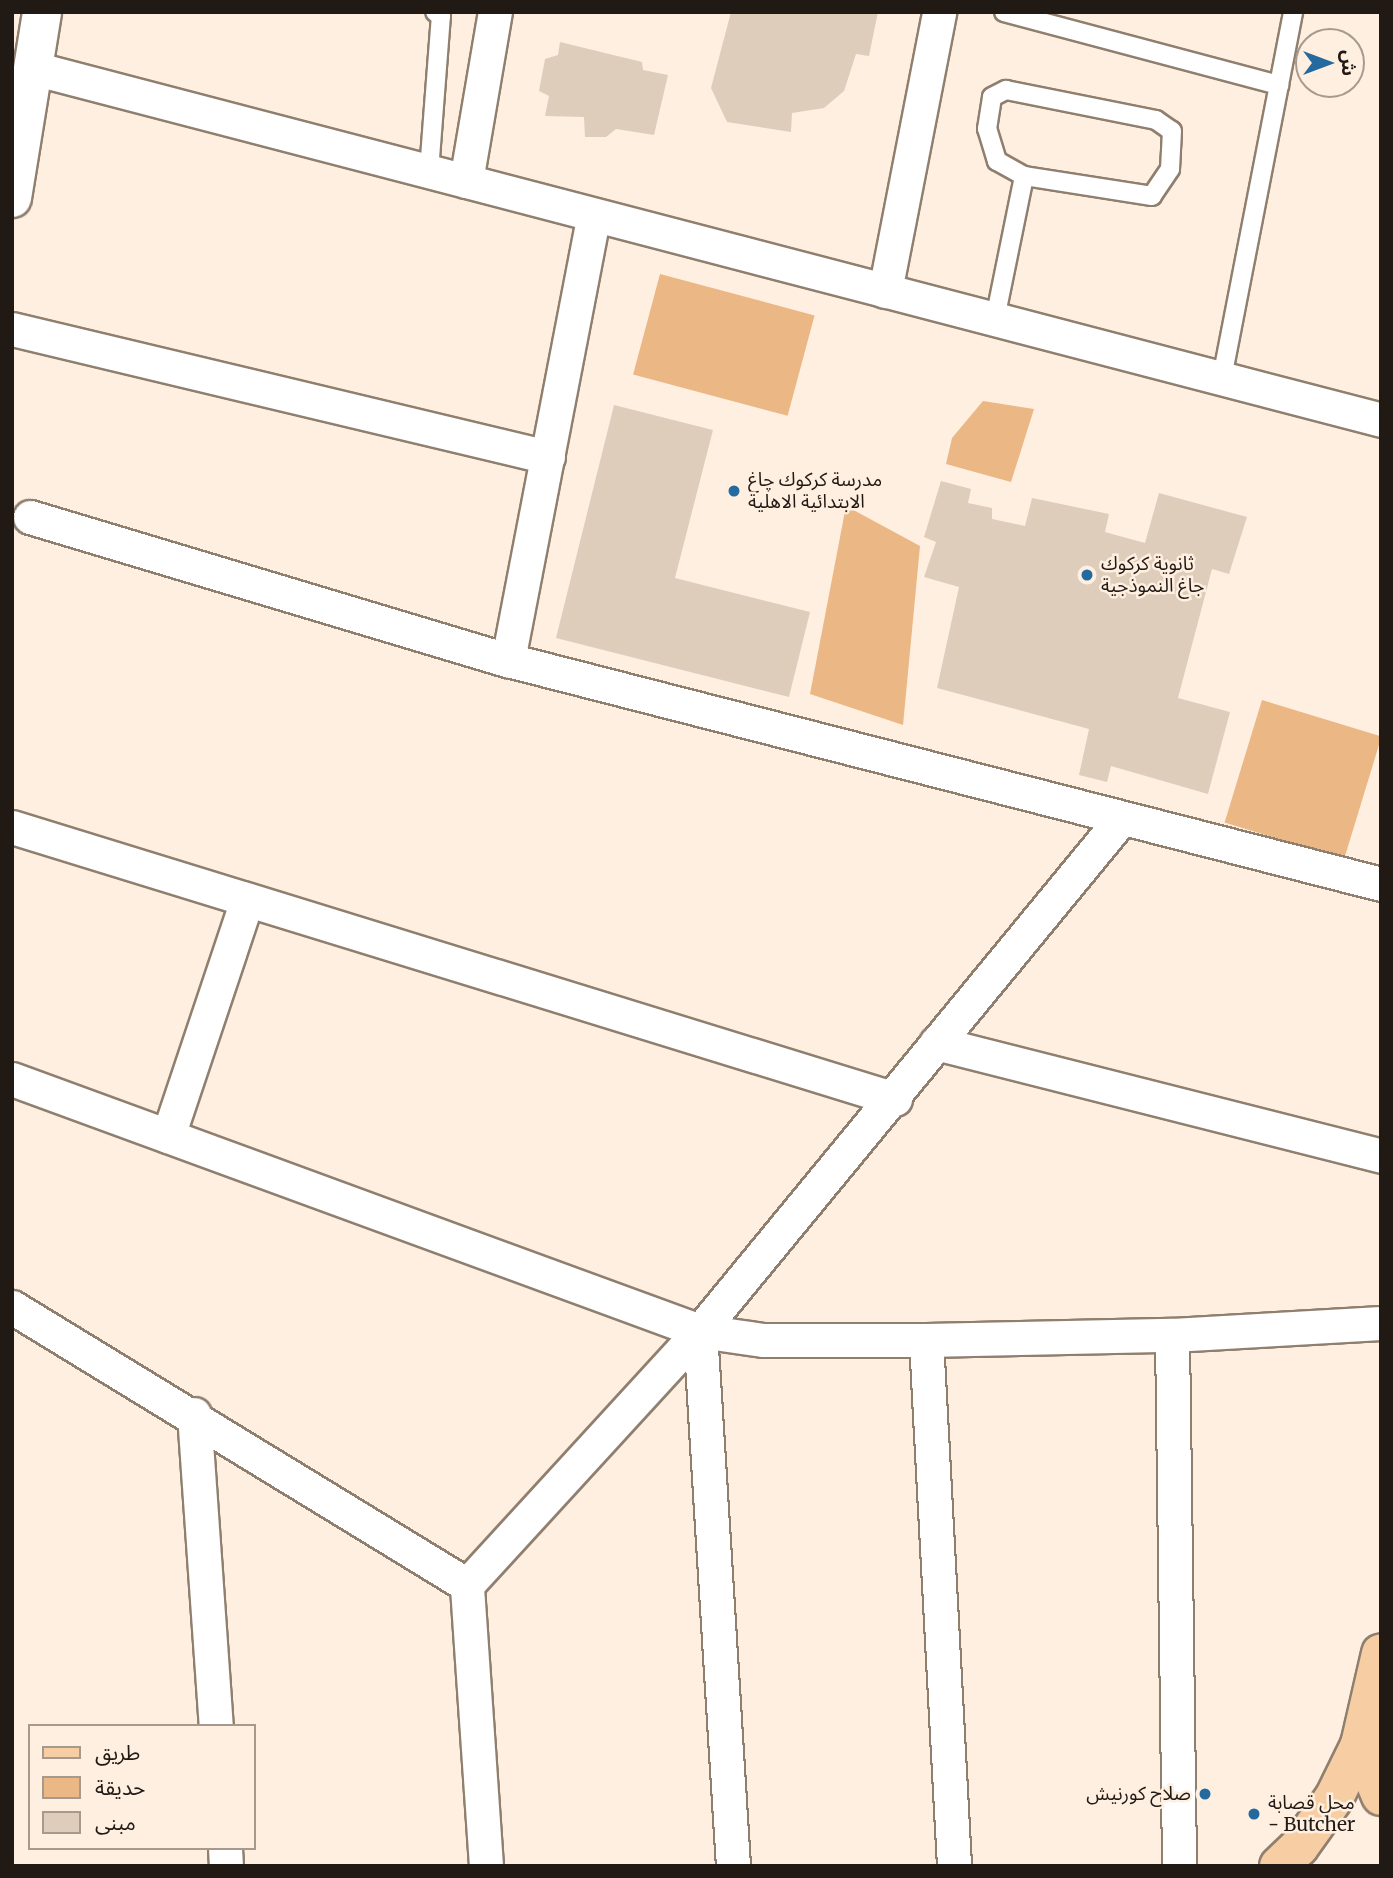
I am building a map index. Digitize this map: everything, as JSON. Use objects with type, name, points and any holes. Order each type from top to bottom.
[{"type":"main road","points":[[12,198],[43,12]]},
{"type":"main road","points":[[1279,1866],[1334,1798],[1360,1745],[1381,1653]]},
{"type":"main road","points":[[1360,1745],[1381,1796]]},
{"type":"street","points":[[466,181],[495,12]]},
{"type":"street","points":[[885,290],[939,12]]},
{"type":"street","points":[[33,68],[1381,420]]},
{"type":"street","points":[[508,660],[594,215]]},
{"type":"street","points":[[12,329],[548,457]]},
{"type":"street","points":[[18,514],[508,660],[1381,884]]},
{"type":"street","points":[[486,1866],[467,1585],[700,1331],[895,1099],[936,1044],[1121,818]]},
{"type":"street","points":[[12,828],[895,1099]]},
{"type":"street","points":[[168,1136],[247,900]]},
{"type":"street","points":[[936,1044],[1381,1156]]},
{"type":"street","points":[[12,1079],[700,1331],[763,1340],[926,1339],[1171,1335],[1381,1322]]},
{"type":"street","points":[[12,1307],[194,1414],[467,1585]]},
{"type":"street","points":[[700,1331],[733,1866]]},
{"type":"street","points":[[1171,1335],[1180,1866]]},
{"type":"street","points":[[926,1339],[954,1866]]},
{"type":"street","points":[[194,1414],[216,1724]]},
{"type":"lane","points":[[429,171],[441,16],[435,12]]},
{"type":"lane","points":[[1004,12],[1279,85]]},
{"type":"lane","points":[[1222,379],[1293,12]]},
{"type":"lane","points":[[1006,90],[1156,120],[1172,131],[1170,169],[1152,195],[1024,176],[997,162],[987,129],[992,97],[1006,90]]},
{"type":"lane","points":[[995,319],[1024,176]]},
{"type":"green space","points":[[660,274],[815,315],[788,416],[633,374]]},
{"type":"green space","points":[[983,401],[1034,409],[1011,482],[946,464],[952,438]]},
{"type":"green space","points":[[846,506],[920,546],[903,725],[810,694]]},
{"type":"green space","points":[[1262,700],[1381,736],[1344,859],[1225,822]]},
{"type":"building","points":[[731,12],[878,12],[869,56],[856,54],[844,91],[824,108],[792,113],[791,132],[727,122],[711,88]]},
{"type":"building","points":[[560,42],[642,62],[643,70],[668,75],[654,135],[616,129],[606,137],[585,137],[584,117],[545,116],[549,96],[539,91],[545,59],[558,55]]},
{"type":"building","points":[[614,405],[713,430],[675,578],[810,612],[789,697],[556,638]]},
{"type":"building","points":[[941,481],[971,489],[968,503],[992,508],[992,519],[1025,526],[1032,498],[1109,514],[1105,532],[1145,543],[1159,493],[1247,517],[1229,574],[1212,569],[1178,698],[1230,712],[1208,794],[1111,766],[1107,782],[1079,775],[1089,729],[937,688],[959,587],[924,577],[936,542],[924,537]]},
{"type":"place","name":"مدرسة كركوك چاغ الابتدائية الاهلية","points":[[734,491]]},
{"type":"place","name":"ثانوية كركوك جاغ النموذجية","points":[[1087,575]]},
{"type":"place","name":"صلاح كورنيش","points":[[1205,1794]]},
{"type":"place","name":"محل قصابة - Butcher","points":[[1254,1814]]}]
